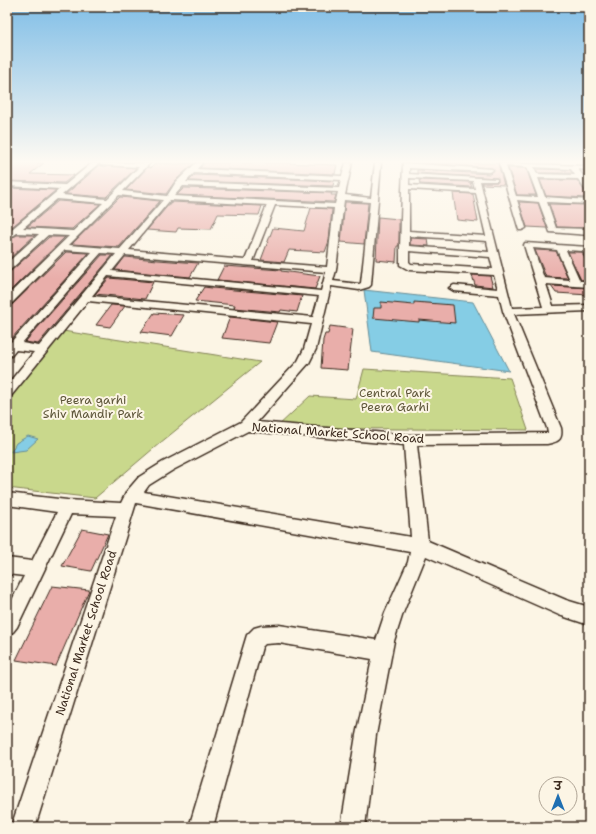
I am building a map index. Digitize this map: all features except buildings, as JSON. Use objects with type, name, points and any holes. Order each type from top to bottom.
[{"type":"street","points":[[7,236],[48,202]]},
{"type":"street","points":[[9,299],[109,202]]},
{"type":"street","points":[[7,393],[165,202]]},
{"type":"street","points":[[248,263],[272,202]]},
{"type":"street","points":[[246,426],[303,362],[310,349],[331,270],[340,202]]},
{"type":"street","points":[[327,283],[359,287],[366,285],[374,202]]},
{"type":"street","points":[[405,202],[405,265],[409,267],[499,272]]},
{"type":"street","points":[[482,202],[508,311],[589,308]]},
{"type":"street","points":[[514,202],[522,228]]},
{"type":"street","points":[[543,202],[553,230],[589,232]]},
{"type":"street","points":[[15,230],[76,234]]},
{"type":"street","points":[[7,268],[46,232]]},
{"type":"street","points":[[404,233],[491,239]]},
{"type":"street","points":[[549,310],[528,245],[586,249],[589,256]]},
{"type":"street","points":[[63,247],[331,270]]},
{"type":"street","points":[[560,247],[576,283]]},
{"type":"street","points":[[404,248],[495,255]]},
{"type":"street","points":[[9,348],[99,250]]},
{"type":"street","points":[[105,273],[324,294]]},
{"type":"street","points":[[539,281],[589,284]]},
{"type":"street","points":[[454,288],[504,292]]},
{"type":"street","points":[[85,298],[317,321]]},
{"type":"street","name":"National Market School Road","points":[[23,827],[129,503],[144,481],[168,466],[246,426],[410,440],[552,438],[555,435],[554,428],[508,311]]},
{"type":"street","points":[[9,348],[43,350]]},
{"type":"street","points":[[353,827],[366,735],[383,651],[394,613],[416,562],[420,546],[410,440]]},
{"type":"street","points":[[7,499],[67,506],[129,503],[420,546],[565,608],[589,616]]},
{"type":"street","points":[[7,626],[11,621],[67,506]]},
{"type":"street","points":[[7,566],[36,569]]},
{"type":"street","points":[[201,827],[254,642],[261,635],[279,634],[383,651]]},
{"type":"green space","name":"Peera garhi Shiv Mandir Park","points":[[63,331],[260,362],[95,498],[7,488],[7,402]]},
{"type":"green space","name":"Central Park Peera Garhi","points":[[364,369],[510,378],[528,430],[276,428],[310,396],[356,399]]},
{"type":"water","points":[[364,290],[473,302],[509,371],[372,352]]},
{"type":"water","points":[[28,436],[38,439],[26,450],[11,452],[16,443]]}]
